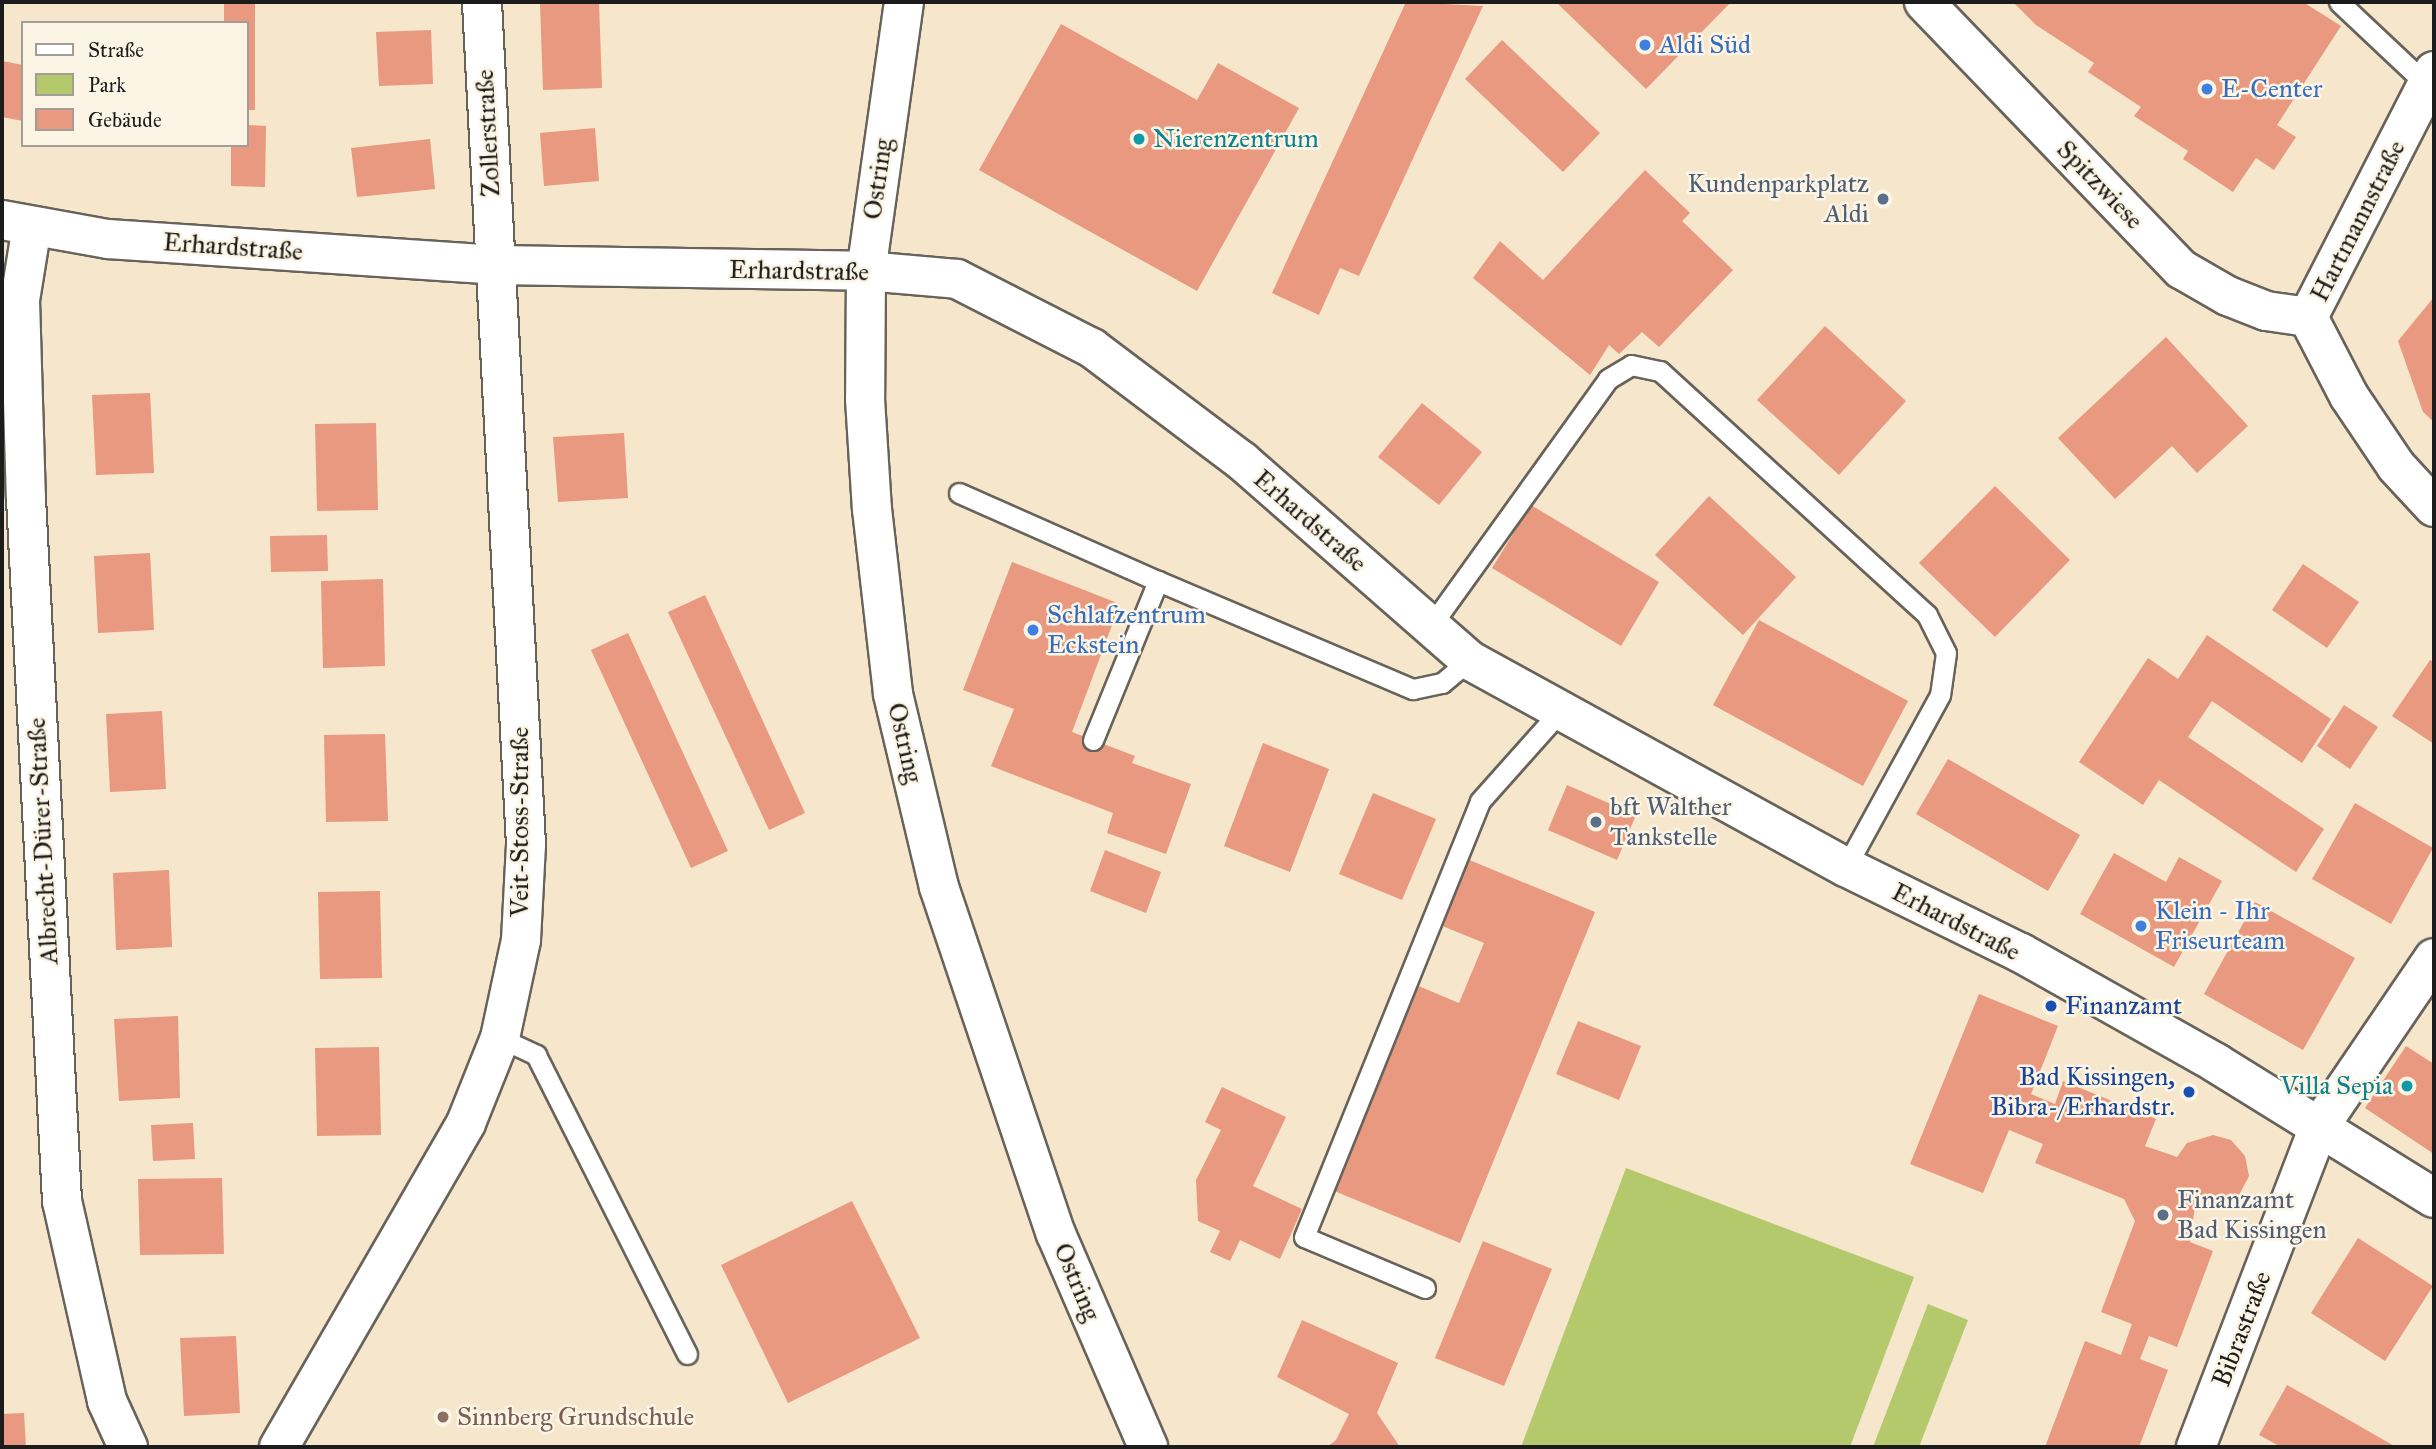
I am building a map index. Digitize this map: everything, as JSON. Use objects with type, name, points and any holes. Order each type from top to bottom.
[{"type":"street","name":"Zollerstraße","points":[[482,2],[495,265]]},
{"type":"street","name":"Ostring","points":[[904,2],[866,271],[865,399],[873,522],[893,694],[933,861],[1056,1234],[1148,1447]]},
{"type":"street","name":"Spitzwiese","points":[[1924,2],[2180,268],[2228,296],[2266,311],[2308,317]]},
{"type":"street","name":"Hartmannstraße","points":[[2431,78],[2308,317],[2348,396],[2396,466],[2434,507]]},
{"type":"street","name":"Erhardstraße","points":[[17,223],[108,239],[495,265],[866,271],[957,279],[1092,348],[1242,461],[1469,660],[1846,867],[2021,953],[2216,1063],[2434,1198]]},
{"type":"street","name":"Albrecht-Dürer-Straße","points":[[17,223],[26,498],[62,1201],[107,1401],[128,1447]]},
{"type":"street","name":"Veit-Stoss-Straße","points":[[279,1447],[466,1123],[500,1038],[521,940],[526,845],[495,265]]},
{"type":"street","name":"Bibrastraße","points":[[2196,1447],[2319,1127],[2434,958]]},
{"type":"lane","points":[[2339,2],[2431,78]]},
{"type":"lane","points":[[1430,627],[1608,379],[1631,365],[1660,371],[1927,615],[1946,653],[1940,695],[1846,867]]},
{"type":"lane","points":[[959,493],[1158,581],[1413,688],[1442,683],[1469,660]]},
{"type":"lane","points":[[1093,740],[1128,680],[1158,581]]},
{"type":"lane","points":[[1425,1288],[1304,1237],[1480,801],[1561,710]]},
{"type":"lane","points":[[500,1038],[536,1055],[687,1354]]},
{"type":"green space","points":[[1626,1168],[1914,1277],[1850,1447],[1521,1447]]},
{"type":"green space","points":[[1928,1304],[1968,1320],[1919,1447],[1873,1447]]},
{"type":"building","points":[[224,2],[255,2],[255,110],[248,110],[248,21],[224,21]]},
{"type":"building","points":[[540,2],[599,2],[602,88],[543,90]]},
{"type":"building","points":[[1406,2],[1483,6],[1359,276],[1340,268],[1319,315],[1272,293]]},
{"type":"building","name":"Aldi Süd","points":[[1556,2],[1731,2],[1646,89]]},
{"type":"building","name":"E-Center","points":[[2013,2],[2303,2],[2341,26],[2277,125],[2296,137],[2274,170],[2256,158],[2233,192],[2183,159],[2188,151],[2134,116],[2141,107],[2088,72],[2094,63],[2036,25]]},
{"type":"building","name":"Nierenzentrum","points":[[1061,24],[1197,100],[1218,63],[1299,108],[1197,291],[979,170]]},
{"type":"building","points":[[431,30],[433,84],[379,86],[376,32]]},
{"type":"building","points":[[1502,40],[1600,133],[1563,172],[1465,79]]},
{"type":"building","points":[[2,61],[21,65],[21,121],[2,117]]},
{"type":"building","points":[[248,125],[266,126],[265,187],[231,186],[231,147],[248,147]]},
{"type":"building","points":[[595,128],[599,181],[544,186],[540,133]]},
{"type":"building","points":[[430,139],[435,189],[357,197],[351,148]]},
{"type":"building","points":[[1645,170],[1690,213],[1682,221],[1733,270],[1659,347],[1642,332],[1619,354],[1609,345],[1590,375],[1473,278],[1500,241],[1543,280]]},
{"type":"building","points":[[2434,297],[2434,422],[2423,412],[2398,341]]},
{"type":"building","points":[[1825,326],[1906,401],[1839,475],[1757,400]]},
{"type":"building","points":[[2166,337],[2248,426],[2197,473],[2172,446],[2115,499],[2058,438]]},
{"type":"building","points":[[150,393],[154,473],[96,475],[92,395]]},
{"type":"building","points":[[1422,403],[1482,452],[1439,505],[1378,457]]},
{"type":"building","points":[[376,423],[378,510],[317,511],[315,424]]},
{"type":"building","points":[[624,433],[628,498],[558,502],[553,437]]},
{"type":"building","points":[[1995,486],[2070,560],[1995,637],[1919,563]]},
{"type":"building","points":[[1709,496],[1796,577],[1743,635],[1655,555]]},
{"type":"building","points":[[1531,505],[1659,582],[1621,646],[1492,568]]},
{"type":"building","points":[[327,535],[328,571],[271,572],[270,536]]},
{"type":"building","points":[[150,553],[154,630],[98,633],[94,556]]},
{"type":"building","points":[[1012,562],[1120,604],[1072,732],[1135,756],[1132,763],[1191,784],[1166,854],[1107,833],[1113,813],[991,766],[1014,709],[963,690]]},
{"type":"building","points":[[2303,564],[2359,602],[2327,648],[2272,610]]},
{"type":"building","points":[[383,579],[385,666],[323,668],[321,581]]},
{"type":"building","points":[[705,595],[805,813],[769,830],[668,612]]},
{"type":"building","points":[[1759,620],[1908,701],[1863,786],[1713,705]]},
{"type":"building","points":[[628,633],[728,851],[691,868],[591,650]]},
{"type":"building","points":[[2207,635],[2331,719],[2302,763],[2212,701],[2188,737],[2324,829],[2296,872],[2159,780],[2143,805],[2079,762],[2148,658],[2178,679]]},
{"type":"building","points":[[2430,660],[2434,662],[2434,744],[2392,716]]},
{"type":"building","points":[[2344,705],[2378,727],[2350,769],[2317,746]]},
{"type":"building","points":[[162,711],[166,789],[110,792],[106,714]]},
{"type":"building","points":[[385,734],[388,821],[326,822],[324,735]]},
{"type":"building","points":[[1263,743],[1329,769],[1290,872],[1224,846]]},
{"type":"building","points":[[1948,759],[2080,835],[2048,891],[1916,814]]},
{"type":"building","points":[[1567,785],[1636,815],[1617,860],[1548,830]]},
{"type":"building","points":[[1373,793],[1436,819],[1402,900],[1339,874]]},
{"type":"building","points":[[2355,803],[2433,848],[2391,924],[2312,879]]},
{"type":"building","points":[[1105,850],[1161,872],[1146,913],[1090,891]]},
{"type":"building","points":[[2114,853],[2166,882],[2179,857],[2222,881],[2174,967],[2080,914]]},
{"type":"building","points":[[1467,859],[1595,912],[1460,1243],[1332,1190],[1416,985],[1459,1003],[1484,943],[1440,925]]},
{"type":"building","points":[[169,870],[172,947],[116,950],[113,873]]},
{"type":"building","points":[[380,891],[382,978],[320,979],[318,892]]},
{"type":"building","points":[[2255,902],[2355,958],[2303,1050],[2204,994]]},
{"type":"building","name":"Finanzamt Bad Kissingen","points":[[1979,994],[2058,1026],[2031,1094],[2055,1104],[2063,1081],[2156,1119],[2145,1146],[2177,1157],[2187,1143],[2213,1135],[2231,1140],[2245,1156],[2249,1176],[2236,1201],[2219,1209],[2195,1206],[2190,1242],[2213,1251],[2177,1347],[2149,1336],[2140,1359],[2168,1370],[2139,1447],[2045,1447],[2085,1341],[2121,1355],[2132,1324],[2101,1312],[2135,1221],[2124,1199],[2035,1163],[2043,1144],[2009,1130],[1983,1193],[1910,1164]]},
{"type":"building","points":[[178,1016],[180,1098],[119,1101],[114,1019]]},
{"type":"building","points":[[1578,1021],[1641,1046],[1619,1100],[1556,1074]]},
{"type":"building","name":"Villa Sepia","points":[[2406,1046],[2434,1064],[2434,1154],[2365,1108]]},
{"type":"building","points":[[379,1047],[381,1135],[317,1136],[315,1048]]},
{"type":"building","points":[[1222,1087],[1286,1117],[1253,1186],[1302,1209],[1280,1259],[1240,1240],[1230,1261],[1210,1252],[1220,1231],[1198,1221],[1196,1180],[1221,1130],[1205,1122]]},
{"type":"building","points":[[193,1123],[195,1159],[153,1161],[151,1125]]},
{"type":"building","points":[[222,1178],[224,1254],[140,1255],[138,1179]]},
{"type":"building","points":[[852,1201],[920,1338],[788,1403],[721,1265]]},
{"type":"building","points":[[2358,1238],[2433,1286],[2385,1361],[2311,1313]]},
{"type":"building","points":[[1483,1241],[1552,1269],[1504,1386],[1435,1358]]},
{"type":"building","points":[[1302,1320],[1398,1363],[1377,1413],[1400,1447],[1327,1447],[1336,1440],[1349,1414],[1277,1377]]},
{"type":"building","points":[[236,1336],[240,1413],[184,1416],[180,1338]]},
{"type":"building","points":[[2287,1385],[2396,1447],[2281,1447],[2259,1435]]},
{"type":"building","points":[[24,1413],[26,1447],[2,1447],[2,1414]]},
{"type":"place","name":"Aldi Süd","points":[[1645,45]]},
{"type":"place","name":"E-Center","points":[[2207,89]]},
{"type":"place","name":"Nierenzentrum","points":[[1139,139]]},
{"type":"place","name":"Kundenparkplatz Aldi","points":[[1883,199]]},
{"type":"place","name":"Schlafzentrum Eckstein","points":[[1033,630]]},
{"type":"place","name":"bft Walther Tankstelle","points":[[1596,822]]},
{"type":"place","name":"Klein - Ihr Friseurteam","points":[[2141,926]]},
{"type":"place","name":"Finanzamt","points":[[2051,1006]]},
{"type":"place","name":"Villa Sepia","points":[[2407,1086]]},
{"type":"place","name":"Bad Kissingen, Bibra-/Erhardstr.","points":[[2189,1092]]},
{"type":"place","name":"Finanzamt Bad Kissingen","points":[[2163,1215]]},
{"type":"place","name":"Sinnberg Grundschule","points":[[443,1417]]}]
